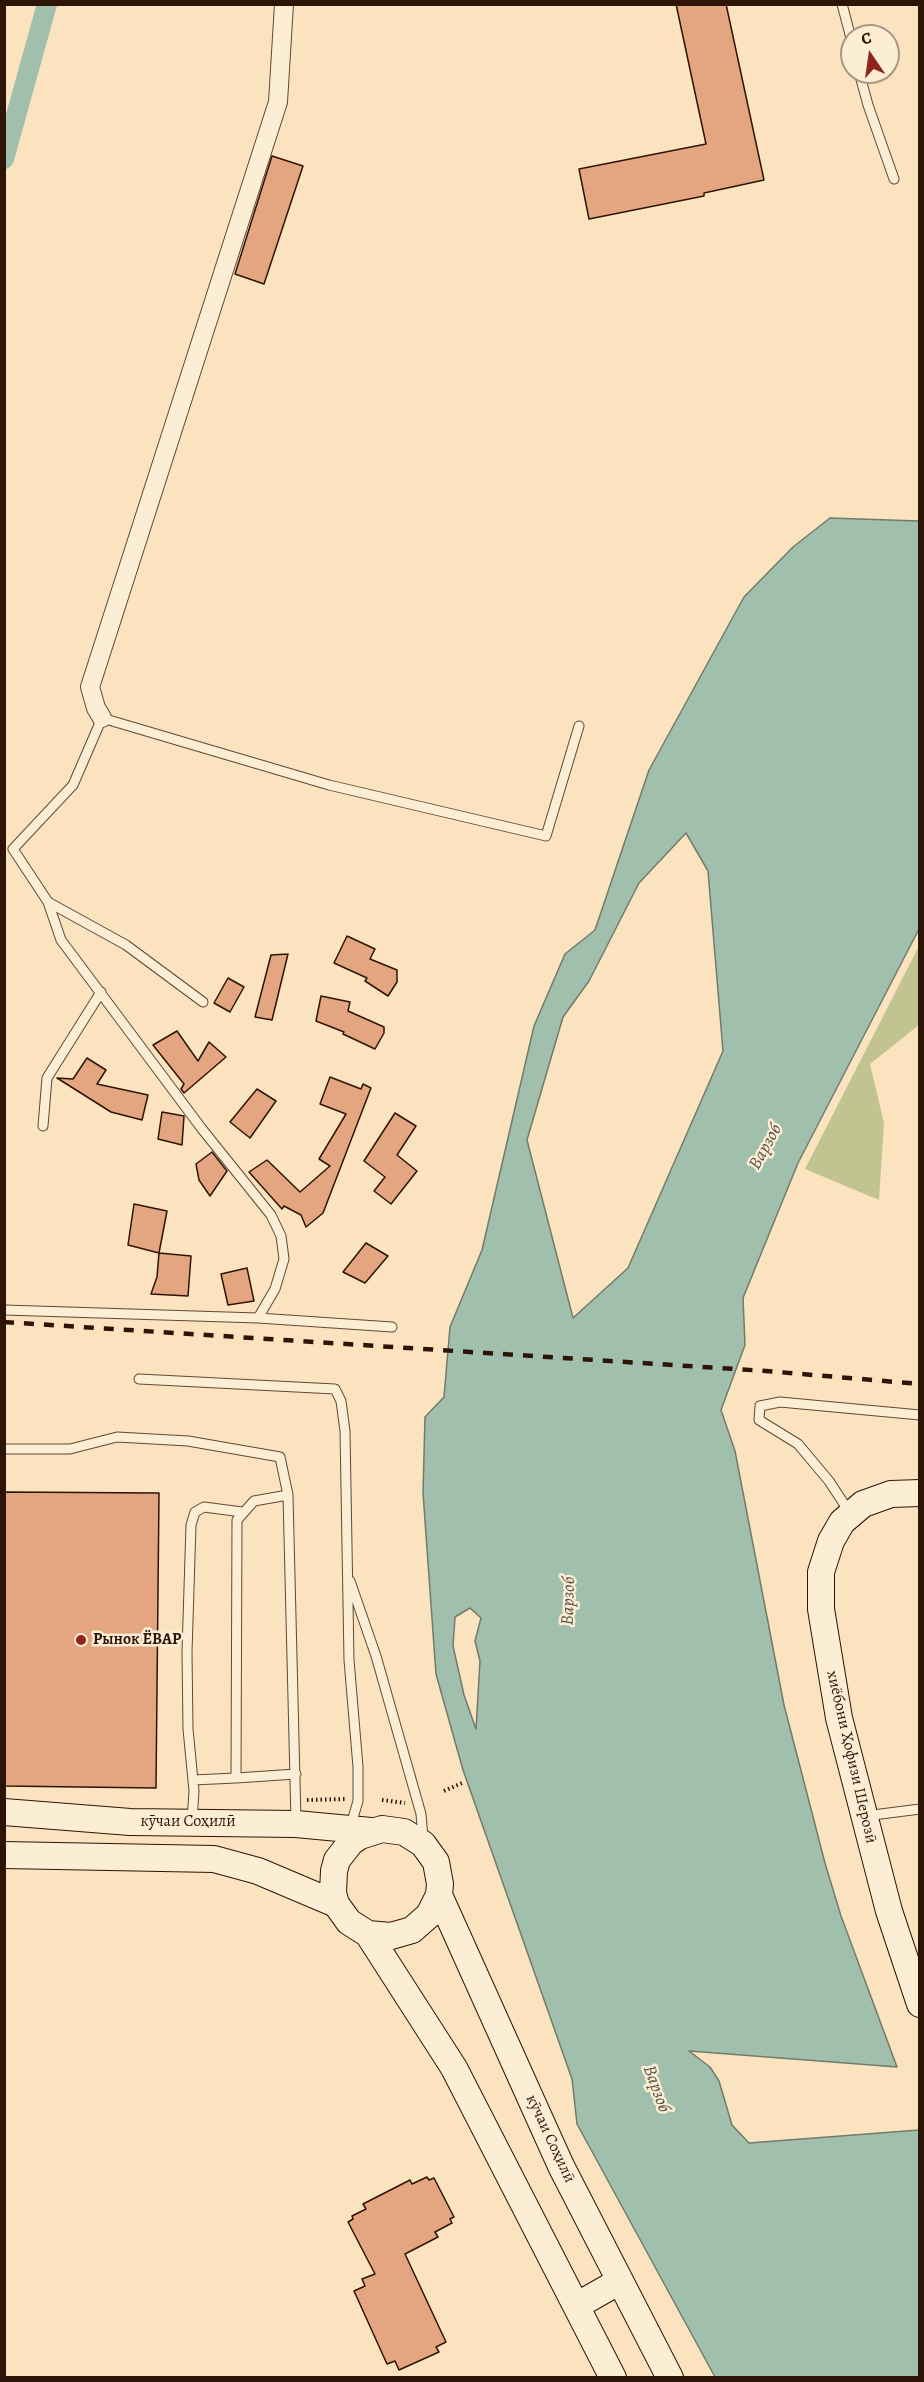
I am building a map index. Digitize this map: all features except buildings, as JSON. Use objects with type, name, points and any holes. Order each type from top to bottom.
[{"type":"street","points":[[102,718],[96,708],[90,687],[278,102],[283,51],[284,4]]},
{"type":"street","name":"хиёбони Ҳофизи Шерозӣ","points":[[920,1492],[891,1494],[863,1504],[842,1522],[831,1541],[821,1572],[822,1609],[839,1718],[862,1817],[889,1911],[920,2004]]},
{"type":"street","name":"кӯчаи Соҳилӣ","points":[[4,1812],[130,1822],[192,1821],[296,1812],[360,1829],[393,1829],[414,1837],[423,1844],[436,1862],[440,1884],[439,1895],[561,2166],[670,2378]]},
{"type":"street","points":[[360,1829],[337,1860],[332,1882],[336,1904],[349,1922],[368,1934],[454,2068],[613,2378]]},
{"type":"street","points":[[4,1855],[213,1859],[258,1871],[336,1904]]},
{"type":"street","points":[[368,1934],[391,1936],[412,1930],[429,1915],[439,1895]]},
{"type":"street","points":[[576,2306],[620,2282]]},
{"type":"lane","points":[[843,4],[848,24]]},
{"type":"lane","points":[[862,84],[894,179]]},
{"type":"lane","points":[[258,1318],[275,1289],[284,1259],[280,1236],[271,1215],[202,1129],[61,940],[48,902],[9,846],[73,785],[102,718],[329,785],[546,836],[579,726]]},
{"type":"lane","points":[[48,902],[126,945],[203,1002]]},
{"type":"lane","points":[[43,1126],[47,1077],[101,992]]},
{"type":"lane","points":[[4,1310],[258,1318],[392,1327]]},
{"type":"lane","points":[[139,1379],[335,1389],[341,1401],[345,1431],[349,1660],[358,1767],[360,1829]]},
{"type":"lane","points":[[851,1514],[829,1481],[798,1444],[759,1420],[760,1406],[780,1402],[920,1414]]},
{"type":"lane","points":[[4,1449],[70,1449],[117,1437],[188,1441],[280,1457],[288,1495],[296,1812]]},
{"type":"lane","points":[[236,1778],[237,1520],[242,1512],[254,1502],[288,1495]]},
{"type":"lane","points":[[192,1821],[193,1780],[187,1652],[191,1525],[195,1512],[204,1507],[242,1512]]},
{"type":"lane","points":[[347,1571],[376,1656],[421,1814],[423,1844]]},
{"type":"lane","points":[[193,1780],[296,1774]]},
{"type":"lane","points":[[862,1817],[920,1809]]},
{"type":"path","points":[[444,1791],[462,1783]]},
{"type":"path","points":[[296,1812],[345,1799]]},
{"type":"path","points":[[382,1800],[406,1803]]},
{"type":"green space","points":[[919,946],[919,1025],[870,1064],[884,1123],[879,1200],[805,1169]]},
{"type":"water","name":"Варзоб","points":[[830,518],[919,521],[919,929],[798,1163],[743,1298],[745,1345],[721,1410],[735,1451],[784,1705],[825,1863],[841,1916],[897,2067],[689,2051],[710,2067],[719,2081],[732,2125],[749,2143],[919,2130],[919,2377],[715,2377],[577,2124],[572,2079],[463,1770],[436,1674],[423,1493],[425,1417],[444,1397],[450,1327],[482,1250],[534,1026],[565,954],[595,930],[649,770],[744,597],[793,547]],"holes":[[[686,833],[708,871],[723,1051],[628,1268],[573,1318],[527,1140],[563,1017],[589,981],[639,883]],[[470,1608],[481,1618],[475,1641],[480,1661],[476,1729],[464,1695],[453,1646],[455,1617]]]},
{"type":"waterway","points":[[4,159],[47,4]]},
{"type":"railway","points":[[4,1322],[766,1371],[920,1384]]},
{"type":"place","name":"Рынок ЁВАР","points":[[81,1640]]}]
